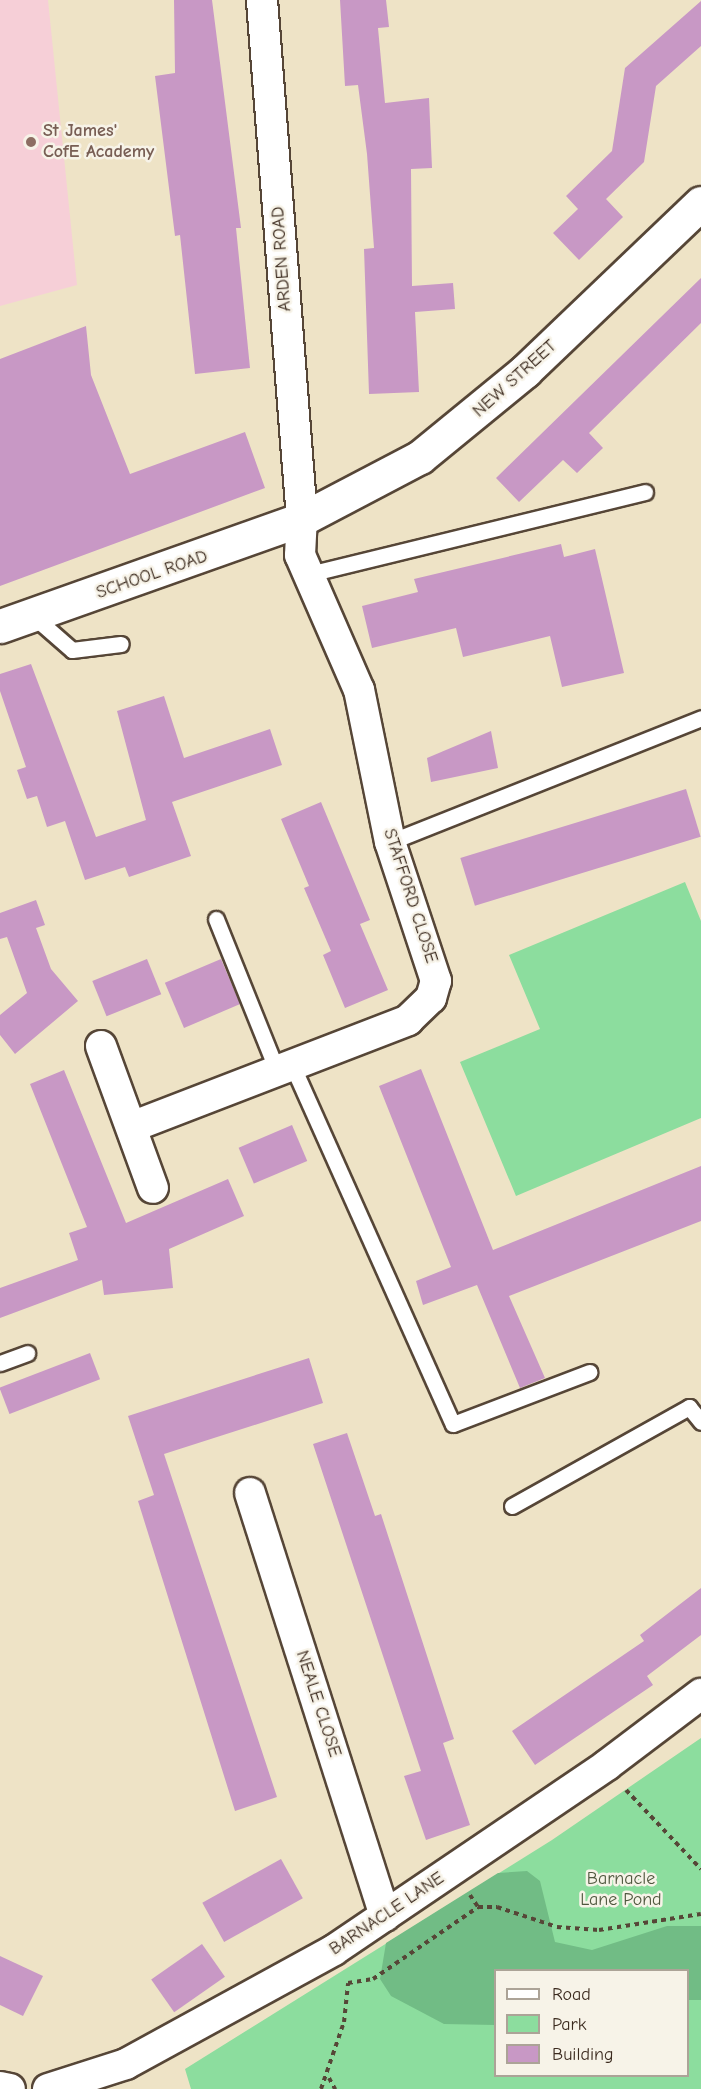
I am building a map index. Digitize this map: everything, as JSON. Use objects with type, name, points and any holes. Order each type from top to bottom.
[{"type":"main road","name":"NEW STREET","points":[[302,519],[402,468],[466,423],[701,203]]},
{"type":"main road","name":"SCHOOL ROAD","points":[[0,626],[302,519]]},
{"type":"street","name":"ARDEN ROAD","points":[[262,0],[302,519]]},
{"type":"street","name":"STAFFORD CLOSE","points":[[134,1126],[286,1070],[408,1020],[431,998],[434,964],[390,842],[359,690],[305,575],[300,555],[302,519]]},
{"type":"street","points":[[101,1046],[134,1126],[153,1188]]},
{"type":"street","name":"NEALE CLOSE","points":[[250,1493],[386,1916]]},
{"type":"street","name":"BARNACLE LANE","points":[[48,2089],[126,2064],[334,1950],[607,1766],[701,1694]]},
{"type":"street","points":[[0,2087],[10,2089]]},
{"type":"lane","points":[[305,575],[645,492]]},
{"type":"lane","points":[[32,615],[72,650],[121,644]]},
{"type":"lane","points":[[390,842],[701,718]]},
{"type":"lane","points":[[216,920],[453,1424],[589,1372]]},
{"type":"lane","points":[[0,1363],[27,1353]]},
{"type":"lane","points":[[512,1506],[689,1407],[701,1422]]},
{"type":"path","points":[[607,1766],[701,1869]]},
{"type":"path","points":[[348,1983],[373,1979],[478,1907],[497,1907],[557,1927],[598,1930],[701,1914]]},
{"type":"path","points":[[321,2089],[328,2078],[348,1983],[346,1968],[334,1950]]},
{"type":"path","points":[[328,2078],[335,2089]]},
{"type":"shaded area","name":"St James' CofE Academy","points":[[0,0],[48,0],[77,285],[0,306]]},
{"type":"green space","points":[[685,882],[701,921],[701,1118],[516,1196],[460,1062],[540,1029],[509,955]]},
{"type":"green space","name":"Barnacle Lane Pond","points":[[701,1738],[701,2089],[191,2089],[185,2069],[552,1840]]},
{"type":"green space","points":[[527,1871],[540,1881],[555,1942],[592,1950],[667,1926],[701,1926],[701,2000],[689,2000],[689,1969],[494,1969],[494,2025],[444,2024],[391,1996],[380,1979],[386,1943],[498,1873]]},
{"type":"building","points":[[174,0],[212,0],[241,228],[236,228],[250,368],[195,374],[180,235],[175,236],[155,76],[175,73]]},
{"type":"building","points":[[340,0],[386,0],[389,27],[378,28],[385,103],[429,98],[432,168],[411,169],[412,286],[453,283],[455,309],[415,312],[419,392],[369,394],[364,249],[374,248],[367,154],[358,85],[345,86]]},
{"type":"building","points":[[701,1],[701,46],[656,86],[644,162],[606,199],[623,217],[579,260],[553,233],[578,209],[566,196],[612,151],[625,68]]},
{"type":"building","points":[[701,278],[701,323],[589,433],[603,448],[577,473],[563,460],[519,502],[496,478]]},
{"type":"building","points":[[86,326],[91,375],[130,474],[245,432],[265,488],[0,586],[0,359]]},
{"type":"building","points":[[561,544],[564,557],[595,549],[624,673],[562,687],[550,636],[463,657],[456,628],[372,648],[362,606],[418,592],[414,579]]},
{"type":"building","points":[[31,664],[96,837],[146,820],[117,711],[164,696],[184,758],[270,729],[282,765],[172,802],[191,856],[129,877],[125,867],[85,880],[65,821],[47,827],[37,796],[27,799],[17,770],[26,767],[0,691],[0,674]]},
{"type":"building","points":[[491,731],[498,768],[431,782],[427,758]]},
{"type":"building","points":[[686,789],[701,837],[475,906],[460,858]]},
{"type":"building","points":[[321,802],[370,920],[360,924],[388,990],[345,1008],[323,955],[331,951],[304,888],[309,886],[281,819]]},
{"type":"building","points":[[36,900],[45,925],[36,928],[51,969],[78,1001],[15,1054],[0,1035],[0,1015],[27,993],[7,937],[0,939],[0,913]]},
{"type":"building","points":[[147,959],[161,994],[107,1016],[92,981]]},
{"type":"building","points":[[221,959],[240,1004],[184,1028],[165,983]]},
{"type":"building","points":[[421,1069],[493,1250],[701,1166],[701,1221],[509,1296],[545,1378],[520,1388],[477,1285],[423,1305],[416,1281],[451,1267],[379,1086]]},
{"type":"building","points":[[64,1070],[126,1223],[228,1179],[244,1216],[169,1249],[173,1288],[104,1295],[102,1280],[0,1318],[0,1288],[78,1260],[69,1233],[87,1227],[30,1084]]},
{"type":"building","points":[[292,1125],[307,1161],[254,1184],[239,1148]]},
{"type":"building","points":[[90,1353],[100,1379],[9,1414],[0,1388]]},
{"type":"building","points":[[309,1358],[323,1403],[164,1454],[277,1797],[235,1811],[138,1501],[154,1495],[128,1416]]},
{"type":"building","points":[[347,1433],[375,1516],[381,1514],[454,1739],[443,1743],[470,1825],[426,1840],[404,1776],[421,1771],[313,1444]]},
{"type":"building","points":[[701,1588],[701,1635],[647,1676],[653,1685],[535,1765],[512,1731],[644,1641],[640,1635]]},
{"type":"building","points":[[281,1859],[303,1898],[224,1942],[202,1903]]},
{"type":"building","points":[[202,1944],[225,1977],[174,2012],[151,1980]]},
{"type":"building","points":[[0,1956],[43,1976],[23,2016],[0,2005]]},
{"type":"place","name":"St James' CofE Academy","points":[[31,142]]}]
